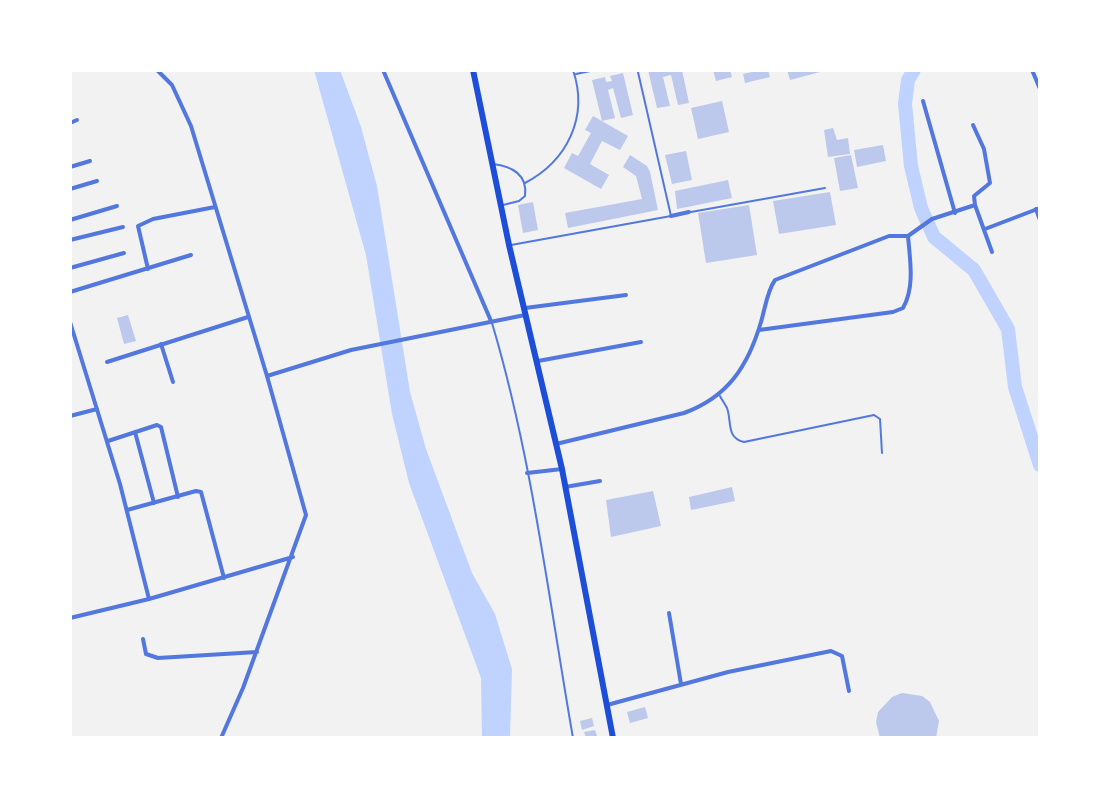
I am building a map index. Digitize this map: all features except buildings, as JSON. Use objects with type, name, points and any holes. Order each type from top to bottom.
[{"type":"main road","points":[[473,70],[509,245],[562,469],[613,738]]},
{"type":"street","points":[[157,70],[172,85],[183,106],[267,376],[306,515],[257,652],[221,738]]},
{"type":"street","points":[[383,70],[491,321]]},
{"type":"street","points":[[1032,70],[1040,89]]},
{"type":"street","points":[[923,101],[955,213]]},
{"type":"street","points":[[70,123],[77,120]]},
{"type":"street","points":[[973,125],[984,149],[990,183],[974,196],[975,205],[992,252]]},
{"type":"street","points":[[70,167],[90,161]]},
{"type":"street","points":[[70,189],[97,181]]},
{"type":"street","points":[[556,444],[704,406],[720,396],[739,372],[759,330],[775,280],[889,236],[908,236],[932,219],[975,205]]},
{"type":"street","points":[[70,220],[117,206]]},
{"type":"street","points":[[148,269],[138,226],[153,219],[215,207]]},
{"type":"street","points":[[985,229],[1038,208],[1040,220]]},
{"type":"street","points":[[671,216],[689,212]]},
{"type":"street","points":[[70,240],[123,227]]},
{"type":"street","points":[[759,330],[893,312],[903,308],[909,298],[911,276],[908,236]]},
{"type":"street","points":[[70,268],[124,253]]},
{"type":"street","points":[[70,292],[191,255]]},
{"type":"street","points":[[267,376],[351,350],[526,311],[626,295]]},
{"type":"street","points":[[107,362],[248,317]]},
{"type":"street","points":[[70,322],[108,441],[149,599]]},
{"type":"street","points":[[538,361],[641,342]]},
{"type":"street","points":[[161,344],[173,382]]},
{"type":"street","points":[[70,416],[97,409]]},
{"type":"street","points":[[108,441],[157,425],[161,427],[178,497]]},
{"type":"street","points":[[135,432],[154,503]]},
{"type":"street","points":[[527,473],[562,469]]},
{"type":"street","points":[[565,487],[600,481]]},
{"type":"street","points":[[126,510],[201,492],[224,578]]},
{"type":"street","points":[[70,618],[149,599],[293,557]]},
{"type":"street","points":[[669,613],[681,684]]},
{"type":"street","points":[[143,639],[146,654],[158,658],[257,652]]},
{"type":"street","points":[[607,705],[681,684],[831,651],[842,656],[849,691]]},
{"type":"lane","points":[[525,183],[554,162],[569,140],[579,105],[574,72],[595,70]]},
{"type":"lane","points":[[509,245],[671,216],[638,72]]},
{"type":"lane","points":[[492,163],[510,167],[518,172],[525,183],[525,196],[519,201],[501,205]]},
{"type":"lane","points":[[689,212],[825,188]]},
{"type":"lane","points":[[491,321],[511,393],[527,473],[573,738]]},
{"type":"lane","points":[[720,396],[736,440],[744,442],[874,415],[880,419],[882,453]]},
{"type":"water","points":[[314,70],[340,70],[361,127],[377,186],[410,392],[426,449],[472,573],[495,614],[512,669],[510,738],[482,738],[481,678],[409,483],[392,414],[366,255]]},
{"type":"waterway","points":[[914,70],[908,80],[905,104],[911,166],[921,208],[934,237],[974,270],[1008,329],[1015,387],[1040,465]]}]
